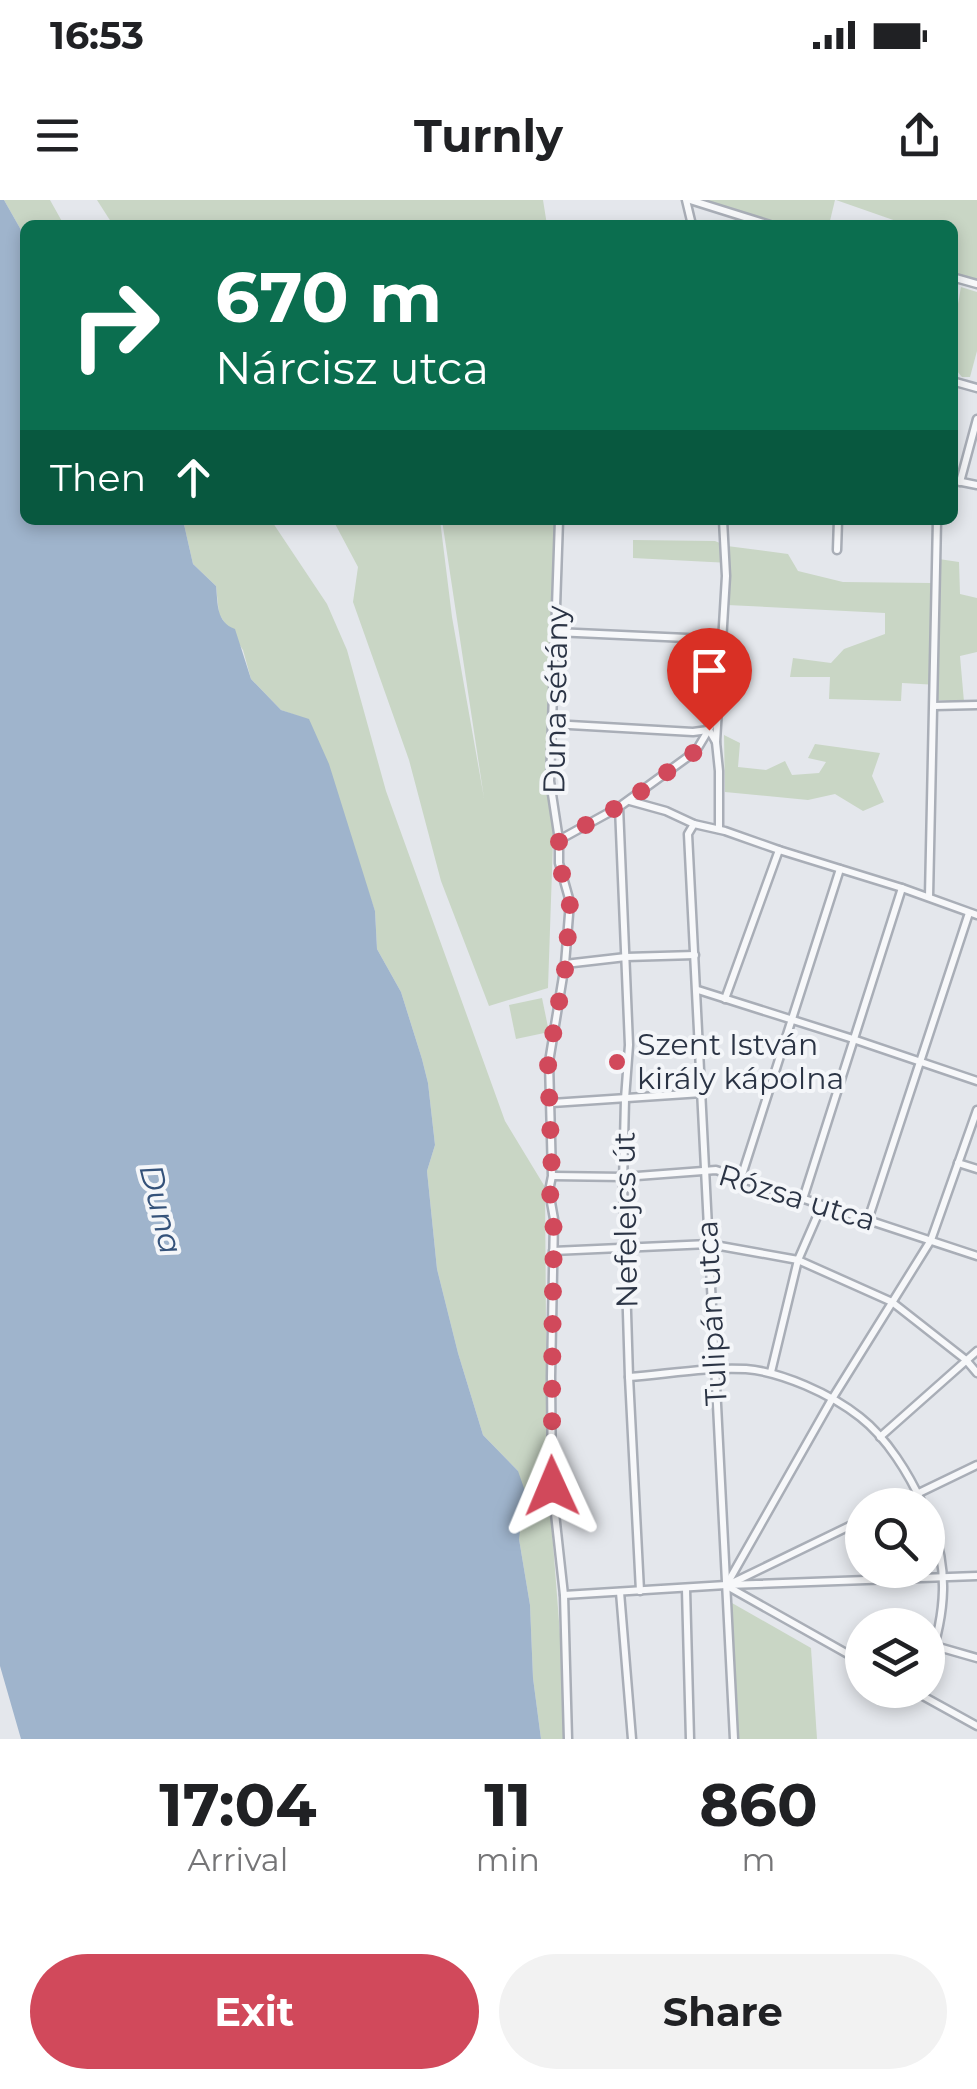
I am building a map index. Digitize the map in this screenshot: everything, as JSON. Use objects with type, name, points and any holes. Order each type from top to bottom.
[{"type":"street","points":[[688,200],[754,220]]},
{"type":"street","points":[[958,475],[977,419]]},
{"type":"street","name":"Duna sétány","points":[[559,525],[550,781],[559,863],[570,902],[566,964],[548,1062],[552,1103],[552,1176],[548,1191],[554,1219],[552,1486],[564,1595],[568,1739]]},
{"type":"street","points":[[720,829],[716,742],[726,576],[721,525]]},
{"type":"street","points":[[838,525],[838,550]]},
{"type":"street","points":[[929,897],[936,525]]},
{"type":"street","points":[[556,632],[709,639],[709,730],[716,742]]},
{"type":"street","points":[[934,706],[977,705]]},
{"type":"street","points":[[559,840],[619,807],[696,751],[718,714]]},
{"type":"street","points":[[552,724],[709,730]]},
{"type":"street","points":[[628,801],[973,914],[918,1062],[868,1220]]},
{"type":"street","name":"Nefelejcs út","points":[[619,807],[630,1046],[624,1177],[629,1377],[640,1591]]},
{"type":"street","name":"Tulipán utca","points":[[694,824],[688,834],[734,1739]]},
{"type":"street","points":[[725,999],[779,850]]},
{"type":"street","points":[[741,1178],[840,869]]},
{"type":"street","points":[[803,1199],[902,888]]},
{"type":"street","points":[[566,964],[695,955]]},
{"type":"street","points":[[698,990],[977,1081]]},
{"type":"street","points":[[552,1103],[702,1094]]},
{"type":"street","points":[[726,1585],[832,1399],[930,1240],[977,1110]]},
{"type":"street","points":[[958,1164],[977,1169]]},
{"type":"street","name":"Rózsa utca","points":[[552,1176],[624,1177],[716,1170],[977,1256]]},
{"type":"street","points":[[771,1372],[798,1260],[822,1205]]},
{"type":"street","points":[[553,1251],[708,1244],[798,1260],[892,1302],[977,1373]]},
{"type":"street","points":[[880,1438],[977,1351]]},
{"type":"street","points":[[629,1377],[715,1369],[771,1372],[832,1399],[861,1417],[902,1465],[915,1488]]},
{"type":"street","points":[[930,1488],[977,1465]]},
{"type":"street","points":[[726,1585],[845,1528]]},
{"type":"street","points":[[945,1578],[977,1576]]},
{"type":"street","points":[[564,1595],[845,1581]]},
{"type":"street","points":[[726,1585],[845,1652]]},
{"type":"street","points":[[686,1589],[690,1739]]},
{"type":"street","points":[[620,1592],[632,1739]]},
{"type":"street","points":[[945,1649],[977,1658]]},
{"type":"street","points":[[945,1708],[977,1726]]},
{"type":"green space","points":[[4,200],[50,200],[61,220],[20,220],[20,228]]},
{"type":"green space","points":[[97,200],[543,200],[546,220],[110,220]]},
{"type":"green space","points":[[696,200],[835,200],[830,220],[746,220],[698,206]]},
{"type":"green space","points":[[836,200],[977,200],[977,279],[958,274],[958,220],[893,220]]},
{"type":"green space","points":[[961,287],[977,292],[977,351],[970,377],[958,372]]},
{"type":"green space","points":[[184,525],[274,525],[327,604],[347,650],[386,791],[505,1121],[545,1187],[547,1465],[568,1739],[541,1739],[530,1605],[519,1539],[518,1471],[483,1435],[437,1269],[427,1171],[435,1145],[428,1083],[401,992],[377,949],[375,911],[309,720],[281,710],[251,679],[243,650],[219,614],[216,586],[193,564]]},
{"type":"green space","points":[[336,525],[441,525],[452,617],[484,798],[443,525],[564,525],[548,988],[489,1006],[441,881],[409,760],[353,602],[358,567]]},
{"type":"green space","points":[[633,540],[715,541],[788,554],[798,571],[843,582],[931,583],[932,558],[959,562],[960,594],[977,598],[977,652],[960,656],[964,702],[938,700],[938,685],[902,683],[901,701],[829,699],[830,677],[790,677],[793,658],[831,663],[844,649],[885,634],[885,613],[727,605],[730,563],[633,558]]},
{"type":"green space","points":[[724,735],[740,743],[738,767],[766,770],[785,761],[792,775],[819,773],[826,762],[808,758],[815,744],[880,753],[872,776],[884,802],[863,811],[835,794],[808,800],[725,792]]},
{"type":"green space","points":[[542,998],[549,1032],[516,1039],[509,1005]]},
{"type":"green space","points":[[725,1599],[811,1648],[817,1739],[736,1739]]},
{"type":"water","name":"Duna","points":[[0,200],[4,200],[20,228],[20,525],[184,525],[193,564],[216,586],[221,617],[235,629],[251,679],[281,710],[309,719],[329,764],[375,911],[377,949],[401,992],[428,1083],[435,1145],[427,1171],[437,1269],[458,1353],[483,1435],[518,1471],[525,1491],[519,1539],[530,1605],[541,1739],[21,1739],[0,1666]]},
{"type":"place","name":"Szent István király kápolna","points":[[617,1062]]},
{"type":"route","points":[[552,1486],[554,1219],[548,1191],[552,1176],[548,1062],[566,964],[570,902],[559,863],[559,840],[628,801],[696,751],[709,730]]}]
